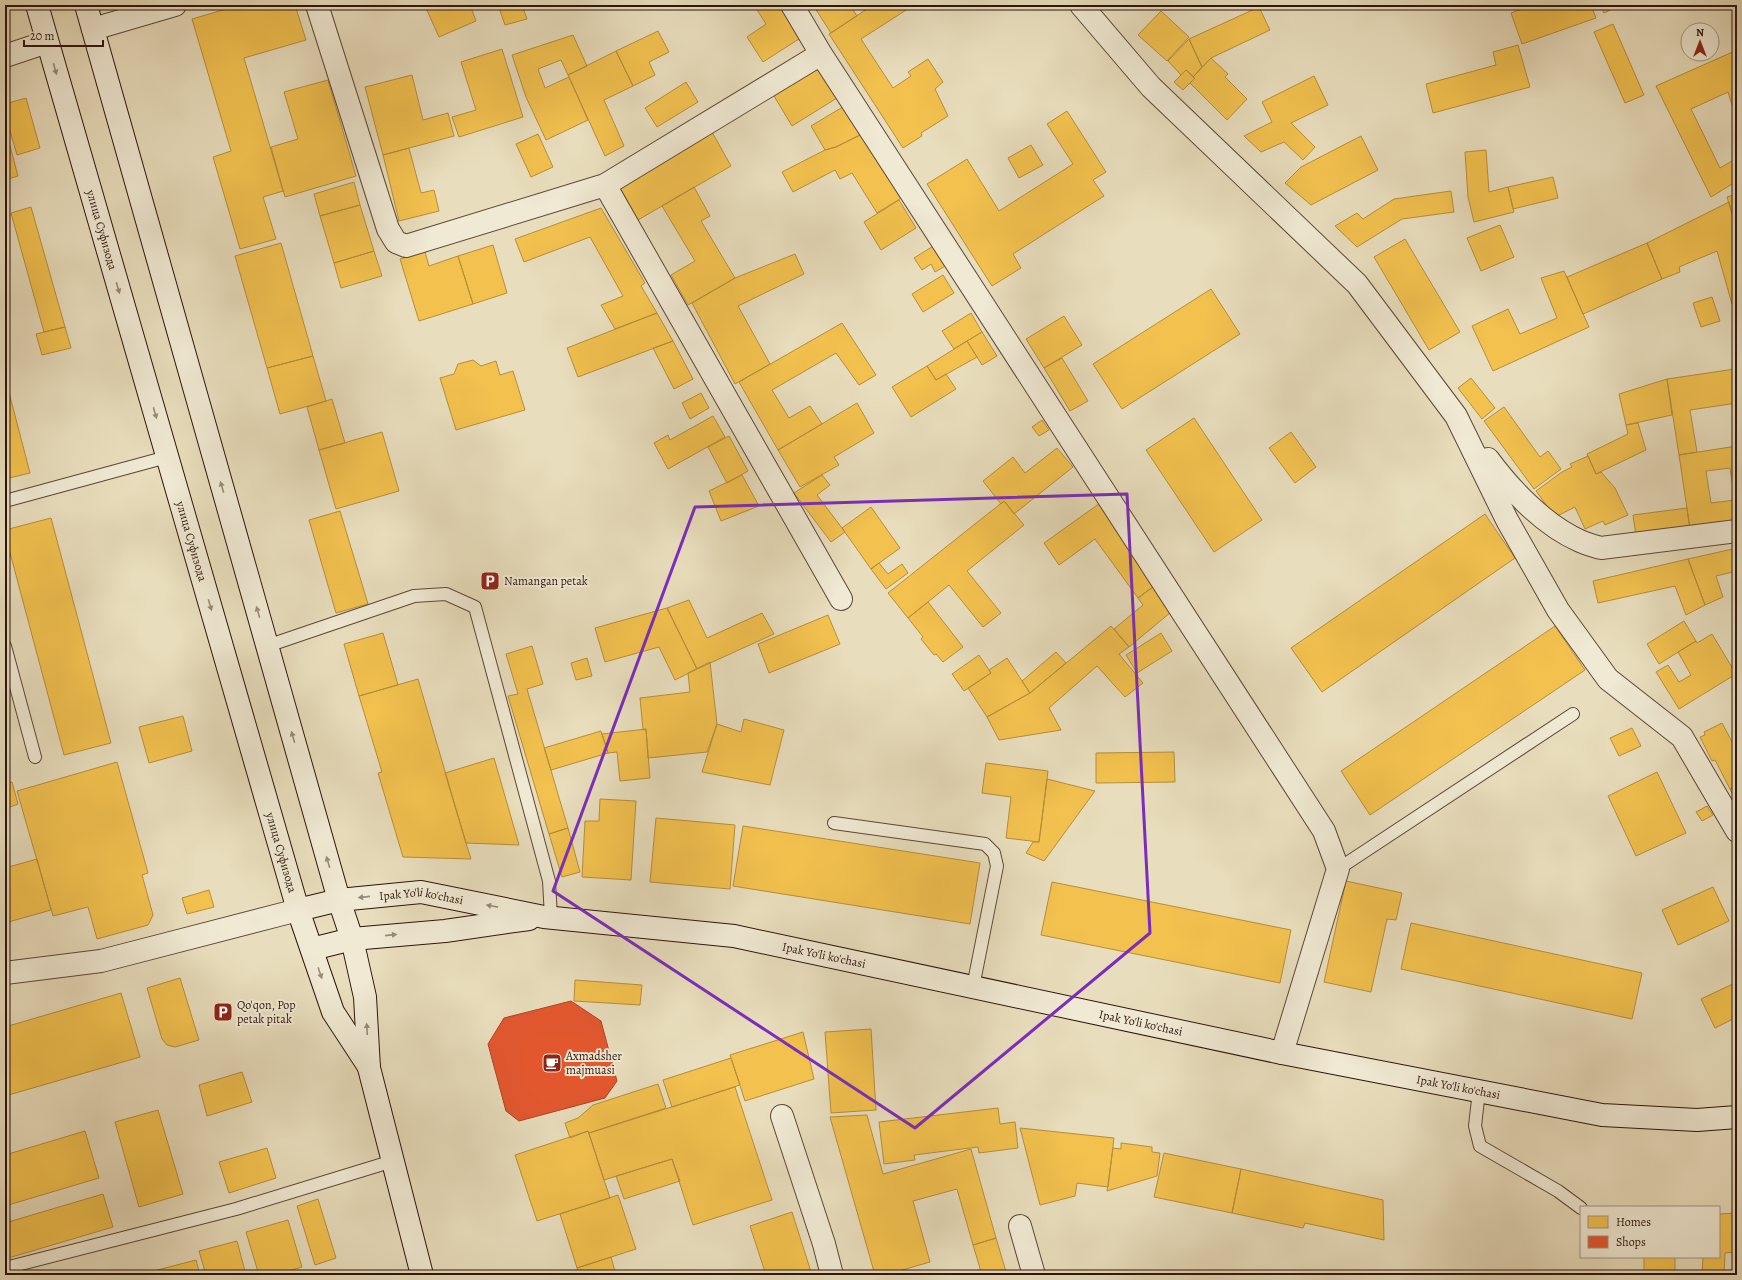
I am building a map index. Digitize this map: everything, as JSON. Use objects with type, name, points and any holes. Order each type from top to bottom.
[{"type":"street","name":"улица Суфизода","points":[[37,5],[298,910],[333,1012],[369,1068]]},
{"type":"street","points":[[86,5],[339,900],[352,939],[365,997],[369,1068],[422,1275]]},
{"type":"street","points":[[94,29],[175,5]]},
{"type":"street","points":[[317,5],[388,229],[396,242],[406,246],[605,185],[821,54]]},
{"type":"street","points":[[792,5],[821,54],[1324,831],[1338,869],[1282,1053]]},
{"type":"street","points":[[1081,5],[1151,87],[1357,284],[1504,480],[1551,524],[1580,542],[1601,548],[1737,531]]},
{"type":"street","points":[[5,56],[47,42]]},
{"type":"street","points":[[605,185],[841,599]]},
{"type":"street","points":[[1456,416],[1507,520],[1558,610],[1608,679],[1682,737],[1737,831]]},
{"type":"street","name":"Ipak Yo'li ko'chasi","points":[[5,973],[101,961],[339,900],[420,892],[548,917],[734,936],[1282,1053],[1602,1115],[1697,1120],[1737,1117]]},
{"type":"street","name":"Ipak Yo'li ko'chasi","points":[[312,949],[352,939],[445,931],[548,917]]},
{"type":"street","points":[[782,1116],[832,1275]]},
{"type":"street","points":[[1020,1226],[1034,1275]]},
{"type":"lane","points":[[5,501],[167,457]]},
{"type":"lane","points":[[267,646],[414,596],[446,594],[475,607],[549,881],[548,917]]},
{"type":"lane","points":[[5,646],[35,756]]},
{"type":"lane","points":[[1338,869],[1572,714]]},
{"type":"lane","points":[[834,823],[986,844],[994,853],[997,866],[973,987]]},
{"type":"lane","points":[[1479,1091],[1475,1126],[1480,1146],[1558,1191],[1580,1207]]},
{"type":"lane","points":[[5,1268],[236,1209],[393,1161]]},
{"type":"highlighted area","points":[[1127,494],[1150,933],[915,1128],[553,891],[695,507]]},
{"type":"building: Homes","points":[[240,5],[295,5],[306,40],[244,58],[283,191],[263,197],[276,239],[240,249],[213,157],[231,151],[192,19]]},
{"type":"building: Homes","points":[[433,5],[470,5],[476,21],[439,37],[426,8]]},
{"type":"building: Homes","points":[[498,5],[522,5],[527,19],[505,25]]},
{"type":"building: Homes","points":[[754,5],[781,5],[802,37],[763,62],[747,37],[766,24]]},
{"type":"building: Homes","points":[[813,5],[850,5],[857,16],[831,33]]},
{"type":"building: Homes","points":[[873,5],[914,5],[861,39],[893,88],[911,76],[908,72],[928,59],[943,82],[935,89],[948,116],[921,133],[922,136],[903,148],[829,34]]},
{"type":"building: Homes","points":[[1533,5],[1591,5],[1596,18],[1522,44],[1511,13]]},
{"type":"building: Homes","points":[[1600,5],[1620,5],[1604,13]]},
{"type":"building: Homes","points":[[1259,7],[1270,30],[1211,58],[1202,67],[1189,39]]},
{"type":"building: Homes","points":[[1161,11],[1189,37],[1167,61],[1138,35]]},
{"type":"building: Homes","points":[[1613,24],[1644,95],[1625,103],[1594,32]]},
{"type":"building: Homes","points":[[658,31],[669,52],[649,62],[655,75],[633,86],[616,51]]},
{"type":"building: Homes","points":[[573,35],[587,66],[568,75],[561,60],[538,69],[545,88],[569,77],[588,120],[546,140],[526,97],[512,55]]},
{"type":"building: Homes","points":[[1189,39],[1202,67],[1193,77],[1186,70],[1181,75],[1168,61]]},
{"type":"building: Homes","points":[[1518,45],[1530,87],[1433,113],[1426,84],[1496,65],[1493,52]]},
{"type":"building: Homes","points":[[502,49],[523,117],[459,137],[452,117],[476,110],[461,62]]},
{"type":"building: Homes","points":[[1737,50],[1737,121],[1728,92],[1691,109],[1720,168],[1737,158],[1737,181],[1711,197],[1656,86],[1710,62],[1720,62],[1720,58]]},
{"type":"building: Homes","points":[[616,51],[633,86],[604,100],[624,146],[605,156],[568,75]]},
{"type":"building: Homes","points":[[1211,58],[1228,74],[1225,77],[1247,99],[1227,120],[1190,83],[1195,78],[1193,77]]},
{"type":"building: Homes","points":[[819,68],[837,98],[792,126],[774,96]]},
{"type":"building: Homes","points":[[1186,70],[1195,78],[1183,90],[1174,82]]},
{"type":"building: Homes","points":[[412,75],[423,120],[448,113],[454,136],[383,155],[365,87]]},
{"type":"building: Homes","points":[[1314,76],[1328,105],[1291,123],[1315,147],[1303,160],[1284,142],[1261,152],[1244,136],[1272,122],[1262,102]]},
{"type":"building: Homes","points":[[328,80],[356,176],[285,197],[271,147],[298,139],[284,92]]},
{"type":"building: Homes","points":[[686,82],[698,102],[657,127],[645,108]]},
{"type":"building: Homes","points":[[26,98],[40,148],[17,155],[5,114],[5,104]]},
{"type":"building: Homes","points":[[846,105],[864,133],[836,147],[825,150],[811,126]]},
{"type":"building: Homes","points":[[1067,111],[1106,172],[1093,180],[1104,196],[1013,254],[1021,268],[992,286],[927,184],[967,159],[999,211],[1073,164],[1047,124]]},
{"type":"building: Homes","points":[[5,127],[18,176],[5,180]]},
{"type":"building: Homes","points":[[712,132],[731,166],[638,220],[619,186]]},
{"type":"building: Homes","points":[[864,133],[903,197],[877,213],[852,173],[840,179],[835,170],[793,192],[782,172],[825,150],[836,147]]},
{"type":"building: Homes","points":[[538,134],[553,167],[531,177],[516,144]]},
{"type":"building: Homes","points":[[1361,136],[1378,170],[1311,205],[1285,183],[1301,167]]},
{"type":"building: Homes","points":[[1031,145],[1043,165],[1019,178],[1008,158]]},
{"type":"building: Homes","points":[[409,148],[421,193],[434,190],[439,211],[399,221],[383,155]]},
{"type":"building: Homes","points":[[1486,150],[1489,192],[1508,187],[1514,212],[1474,222],[1468,197],[1465,152]]},
{"type":"building: Homes","points":[[1553,177],[1558,198],[1513,209],[1508,187]]},
{"type":"building: Homes","points":[[354,182],[360,205],[320,216],[314,194]]},
{"type":"building: Homes","points":[[694,187],[710,216],[701,221],[735,278],[688,305],[671,275],[695,261],[662,206]]},
{"type":"building: Homes","points":[[1451,191],[1454,212],[1402,219],[1357,247],[1335,226],[1357,213],[1363,219],[1394,199]]},
{"type":"building: Homes","points":[[1737,194],[1737,231],[1727,197]]},
{"type":"building: Homes","points":[[899,200],[916,228],[881,250],[864,222]]},
{"type":"building: Homes","points":[[1729,202],[1737,231],[1737,303],[1732,304],[1717,251],[1679,267],[1680,272],[1662,279],[1647,243]]},
{"type":"building: Homes","points":[[360,205],[374,251],[334,263],[320,216]]},
{"type":"building: Homes","points":[[31,207],[65,327],[44,332],[11,213]]},
{"type":"building: Homes","points":[[601,208],[645,283],[641,286],[657,313],[615,329],[601,305],[623,296],[590,237],[524,262],[515,239]]},
{"type":"building: Homes","points":[[1500,225],[1514,257],[1481,271],[1467,238]]},
{"type":"building: Homes","points":[[1405,239],[1460,332],[1429,350],[1374,257]]},
{"type":"building: Homes","points":[[281,243],[313,356],[267,368],[235,256]]},
{"type":"building: Homes","points":[[1647,243],[1662,279],[1583,314],[1567,277]]},
{"type":"building: Homes","points":[[493,245],[507,293],[473,304],[458,256]]},
{"type":"building: Homes","points":[[935,245],[947,265],[935,272],[931,264],[922,270],[914,258]]},
{"type":"building: Homes","points":[[374,251],[382,276],[341,288],[334,263]]},
{"type":"building: Homes","points":[[425,252],[429,266],[458,256],[473,304],[419,321],[400,259]]},
{"type":"building: Homes","points":[[795,254],[804,274],[738,306],[770,364],[735,384],[692,303],[735,278]]},
{"type":"building: Homes","points":[[1564,271],[1589,327],[1493,371],[1472,326],[1508,309],[1520,334],[1557,318],[1541,278]]},
{"type":"building: Homes","points":[[943,275],[954,293],[923,312],[912,294]]},
{"type":"building: Homes","points":[[1211,289],[1240,334],[1122,409],[1093,364]]},
{"type":"building: Homes","points":[[1712,297],[1720,321],[1701,327],[1693,303]]},
{"type":"building: Homes","points":[[657,313],[673,341],[578,377],[567,348]]},
{"type":"building: Homes","points":[[971,313],[982,332],[954,349],[942,331]]},
{"type":"building: Homes","points":[[1064,316],[1082,345],[1044,368],[1026,339]]},
{"type":"building: Homes","points":[[842,323],[876,375],[859,385],[836,353],[772,390],[789,418],[810,406],[822,424],[778,450],[739,382]]},
{"type":"building: Homes","points":[[65,327],[71,348],[42,355],[36,334]]},
{"type":"building: Homes","points":[[982,332],[997,356],[982,365],[967,341]]},
{"type":"building: Homes","points":[[673,341],[693,379],[674,389],[653,348]]},
{"type":"building: Homes","points":[[967,341],[977,357],[936,380],[927,366]]},
{"type":"building: Homes","points":[[313,356],[326,401],[280,414],[267,368]]},
{"type":"building: Homes","points":[[1062,358],[1088,401],[1070,411],[1044,368]]},
{"type":"building: Homes","points":[[473,360],[481,366],[496,361],[500,375],[513,371],[525,410],[456,430],[440,378],[454,374],[458,364]]},
{"type":"building: Homes","points":[[927,366],[936,380],[946,374],[956,389],[911,417],[892,387]]},
{"type":"building: Homes","points":[[1735,369],[1737,403],[1690,410],[1697,452],[1679,455],[1667,379]]},
{"type":"building: Homes","points":[[5,377],[30,473],[5,479]]},
{"type":"building: Homes","points":[[1471,378],[1495,408],[1482,419],[1458,388]]},
{"type":"building: Homes","points":[[1667,379],[1672,415],[1626,425],[1619,394]]},
{"type":"building: Homes","points":[[701,393],[709,408],[690,419],[682,403]]},
{"type":"building: Homes","points":[[332,399],[345,443],[319,450],[307,407]]},
{"type":"building: Homes","points":[[857,403],[874,433],[834,457],[839,465],[800,487],[778,450]]},
{"type":"building: Homes","points":[[1504,407],[1540,457],[1548,451],[1561,469],[1534,489],[1484,421]]},
{"type":"building: Homes","points":[[713,416],[725,437],[668,469],[654,443],[668,435],[670,440]]},
{"type":"building: Homes","points":[[1194,418],[1262,520],[1214,552],[1146,450]]},
{"type":"building: Homes","points":[[1042,420],[1049,430],[1039,436],[1032,427]]},
{"type":"building: Homes","points":[[1638,423],[1646,450],[1596,474],[1587,454],[1628,434],[1626,425]]},
{"type":"building: Homes","points":[[382,432],[399,491],[336,509],[319,450]]},
{"type":"building: Homes","points":[[1291,432],[1316,467],[1295,483],[1269,448]]},
{"type":"building: Homes","points":[[729,436],[748,471],[727,483],[708,447]]},
{"type":"building: Homes","points":[[1737,446],[1737,522],[1690,529],[1679,455]],"holes":[[[1730,468],[1735,500],[1711,503],[1706,471]]]},
{"type":"building: Homes","points":[[1057,448],[1073,467],[1014,514],[1004,501],[1001,504],[983,481],[1013,457],[1025,473]]},
{"type":"building: Homes","points":[[1588,456],[1596,474],[1601,472],[1615,488],[1628,515],[1605,525],[1603,521],[1585,529],[1575,507],[1555,517],[1536,491],[1562,472],[1572,467],[1570,464]]},
{"type":"building: Homes","points":[[742,475],[759,506],[721,521],[709,491]]},
{"type":"building: Homes","points":[[822,475],[830,485],[817,495],[845,532],[831,542],[794,493]]},
{"type":"building: Homes","points":[[1004,501],[1024,525],[967,571],[1001,613],[983,627],[949,585],[908,618],[888,593]]},
{"type":"building: Homes","points":[[1103,501],[1161,581],[1138,598],[1095,539],[1059,565],[1044,543]]},
{"type":"building: Homes","points":[[871,507],[900,548],[871,569],[842,528]]},
{"type":"building: Homes","points":[[1687,508],[1690,529],[1636,536],[1633,515]]},
{"type":"building: Homes","points":[[340,511],[368,604],[336,613],[309,520]]},
{"type":"building: Homes","points":[[1485,514],[1515,558],[1322,692],[1291,648]]},
{"type":"building: Homes","points":[[51,518],[111,743],[64,755],[5,534],[5,530]]},
{"type":"building: Homes","points":[[1737,548],[1737,571],[1716,576],[1723,597],[1705,605],[1688,559]]},
{"type":"building: Homes","points":[[1688,559],[1705,605],[1686,615],[1675,586],[1598,603],[1593,581]]},
{"type":"building: Homes","points":[[879,563],[888,574],[902,564],[908,573],[886,589],[871,569]]},
{"type":"building: Homes","points":[[1153,587],[1171,612],[1129,647],[1114,629],[1143,605],[1138,598]]},
{"type":"building: Homes","points":[[689,600],[707,638],[762,613],[774,634],[697,669],[667,608]]},
{"type":"building: Homes","points":[[928,602],[963,647],[943,662],[936,654],[934,655],[921,639],[923,637],[908,618]]},
{"type":"building: Homes","points":[[667,608],[697,669],[675,680],[659,647],[605,662],[595,628]]},
{"type":"building: Homes","points":[[828,615],[840,644],[769,673],[758,644]]},
{"type":"building: Homes","points":[[1684,621],[1696,641],[1659,664],[1647,644]]},
{"type":"building: Homes","points":[[1111,626],[1129,647],[1119,654],[1143,683],[1125,697],[1097,666],[1049,708],[1061,730],[999,740],[987,717],[1030,693]]},
{"type":"building: Homes","points":[[1555,626],[1585,670],[1370,815],[1341,771]]},
{"type":"building: Homes","points":[[383,633],[398,685],[359,696],[344,644]]},
{"type":"building: Homes","points":[[1161,633],[1172,651],[1137,673],[1126,655]]},
{"type":"building: Homes","points":[[1712,634],[1736,674],[1679,709],[1656,672],[1668,665],[1679,682],[1691,675],[1678,652],[1696,641],[1697,643]]},
{"type":"building: Homes","points":[[532,646],[543,684],[527,689],[568,828],[549,834],[508,696],[518,694],[506,654]]},
{"type":"building: Homes","points":[[1056,652],[1066,663],[1030,693],[1022,681]]},
{"type":"building: Homes","points":[[979,655],[991,673],[964,691],[952,674]]},
{"type":"building: Homes","points":[[587,658],[592,676],[576,680],[571,663]]},
{"type":"building: Homes","points":[[1007,658],[1030,693],[987,717],[968,688],[991,673],[989,670]]},
{"type":"building: Homes","points":[[710,662],[717,724],[707,752],[648,758],[646,729],[643,730],[640,698],[690,692],[688,673]]},
{"type":"building: Homes","points":[[418,679],[471,859],[403,857],[378,773],[382,772],[359,696]]},
{"type":"building: Homes","points":[[183,716],[192,751],[149,763],[139,727]]},
{"type":"building: Homes","points":[[744,719],[784,730],[770,785],[702,772],[717,724],[741,732]]},
{"type":"building: Homes","points":[[1722,723],[1737,751],[1737,785],[1730,789],[1715,760],[1712,761],[1700,737],[1705,735],[1704,732]]},
{"type":"building: Homes","points":[[1632,728],[1641,746],[1619,756],[1610,738]]},
{"type":"building: Homes","points":[[646,729],[650,778],[620,781],[617,752],[608,753],[602,734]]},
{"type":"building: Homes","points":[[601,731],[608,753],[551,770],[544,748]]},
{"type":"building: Homes","points":[[1174,752],[1175,782],[1096,783],[1096,753]]},
{"type":"building: Homes","points":[[494,758],[519,845],[466,843],[445,773]]},
{"type":"building: Homes","points":[[117,762],[148,873],[142,875],[153,915],[148,925],[97,939],[88,907],[53,916],[17,791]]},
{"type":"building: Homes","points":[[986,763],[1048,771],[1039,842],[1006,838],[1011,797],[982,793]]},
{"type":"building: Homes","points":[[1657,772],[1686,833],[1636,856],[1608,796]]},
{"type":"building: Homes","points":[[1047,779],[1095,791],[1044,861],[1026,853],[1033,842],[1039,842]]},
{"type":"building: Homes","points":[[12,782],[18,804],[5,809],[5,784]]},
{"type":"building: Homes","points":[[1737,785],[1737,803],[1730,789]]},
{"type":"building: Homes","points":[[600,799],[636,801],[631,880],[582,877],[585,821],[599,821]]},
{"type":"building: Homes","points":[[1707,806],[1713,815],[1702,821],[1696,812]]},
{"type":"building: Homes","points":[[656,818],[735,825],[730,889],[650,882]]},
{"type":"building: Homes","points":[[743,826],[980,863],[970,924],[733,886]]},
{"type":"building: Homes","points":[[568,828],[580,872],[562,877],[549,834]]},
{"type":"building: Homes","points":[[37,859],[51,910],[5,923],[5,868]]},
{"type":"building: Homes","points":[[1346,881],[1402,893],[1396,920],[1387,919],[1371,992],[1324,982]]},
{"type":"building: Homes","points":[[1052,882],[1291,930],[1280,983],[1041,935]]},
{"type":"building: Homes","points":[[1713,887],[1729,921],[1678,945],[1662,910]]},
{"type":"building: Homes","points":[[209,890],[214,907],[187,914],[182,898]]},
{"type":"building: Homes","points":[[1411,923],[1642,973],[1632,1019],[1401,969]]},
{"type":"building: Homes","points":[[180,978],[199,1040],[175,1047],[167,1045],[162,1039],[147,988]]},
{"type":"building: Homes","points":[[575,980],[642,985],[640,1005],[574,1001]]},
{"type":"building: Homes","points":[[1737,982],[1737,1017],[1715,1028],[1701,999]]},
{"type":"building: Homes","points":[[121,993],[140,1057],[5,1096],[5,1027]]},
{"type":"building: Homes","points":[[871,1029],[876,1110],[831,1113],[825,1032]]},
{"type":"building: Homes","points":[[803,1032],[814,1079],[745,1101],[730,1055]]},
{"type":"building: Homes","points":[[731,1058],[740,1085],[672,1107],[663,1080]]},
{"type":"building: Homes","points":[[242,1072],[252,1102],[207,1116],[199,1085]]},
{"type":"building: Homes","points":[[658,1084],[666,1108],[589,1133],[588,1131],[570,1138],[565,1123],[578,1118],[593,1105]]},
{"type":"building: Homes","points":[[735,1087],[772,1200],[693,1225],[672,1159],[604,1180],[589,1133]]},
{"type":"building: Homes","points":[[998,1108],[1000,1124],[1015,1122],[1018,1148],[979,1153],[978,1147],[914,1155],[915,1160],[884,1164],[879,1122]]},
{"type":"building: Homes","points":[[158,1110],[183,1194],[139,1207],[115,1122]]},
{"type":"building: Homes","points":[[867,1115],[883,1174],[971,1149],[996,1238],[973,1245],[957,1189],[913,1201],[930,1262],[885,1275],[875,1275],[830,1117]]},
{"type":"building: Homes","points":[[1020,1128],[1114,1138],[1108,1187],[1077,1183],[1075,1196],[1040,1205]]},
{"type":"building: Homes","points":[[85,1131],[99,1178],[5,1206],[5,1155]]},
{"type":"building: Homes","points":[[588,1131],[610,1198],[537,1221],[515,1155]]},
{"type":"building: Homes","points":[[1121,1143],[1152,1147],[1152,1152],[1160,1153],[1157,1176],[1107,1191],[1113,1148],[1121,1149]]},
{"type":"building: Homes","points":[[267,1148],[276,1178],[229,1193],[219,1162]]},
{"type":"building: Homes","points":[[1164,1153],[1241,1169],[1232,1213],[1154,1197]]},
{"type":"building: Homes","points":[[672,1159],[680,1181],[624,1199],[616,1176]]},
{"type":"building: Homes","points":[[1241,1169],[1383,1200],[1384,1240],[1305,1223],[1303,1228],[1232,1213]]},
{"type":"building: Homes","points":[[103,1194],[113,1227],[5,1259],[5,1223]]},
{"type":"building: Homes","points":[[618,1195],[636,1249],[577,1268],[560,1214]]},
{"type":"building: Homes","points":[[318,1199],[336,1258],[315,1265],[297,1206]]},
{"type":"building: Homes","points":[[792,1212],[812,1275],[766,1275],[750,1226]]},
{"type":"building: Homes","points":[[1737,1213],[1737,1252],[1725,1253],[1724,1275],[1702,1275],[1703,1258],[1720,1258],[1720,1214]]},
{"type":"building: Homes","points":[[288,1220],[302,1267],[274,1275],[259,1275],[246,1232]]},
{"type":"building: Homes","points":[[996,1238],[1007,1275],[982,1275],[973,1245]]},
{"type":"building: Homes","points":[[237,1241],[246,1275],[206,1275],[199,1251]]},
{"type":"building: Homes","points":[[611,1257],[616,1275],[580,1275],[577,1268]]},
{"type":"building: Homes","points":[[1644,1258],[1675,1258],[1675,1275],[1644,1275]]},
{"type":"building: Homes","points":[[196,1260],[200,1275],[138,1275]]},
{"type":"building: Homes","points":[[83,1272],[84,1275],[71,1275]]},
{"type":"building: Shops","name":"Axmadsher majmuasi","points":[[571,1001],[601,1021],[617,1081],[605,1098],[519,1121],[506,1111],[488,1044],[504,1018]]},
{"type":"place","name":"Namangan petak","points":[[490,581]]},
{"type":"place","name":"Qo'qon, Pop petak pitak","points":[[223,1012]]},
{"type":"place","name":"Axmadsher majmuasi","points":[[552,1063]]}]
